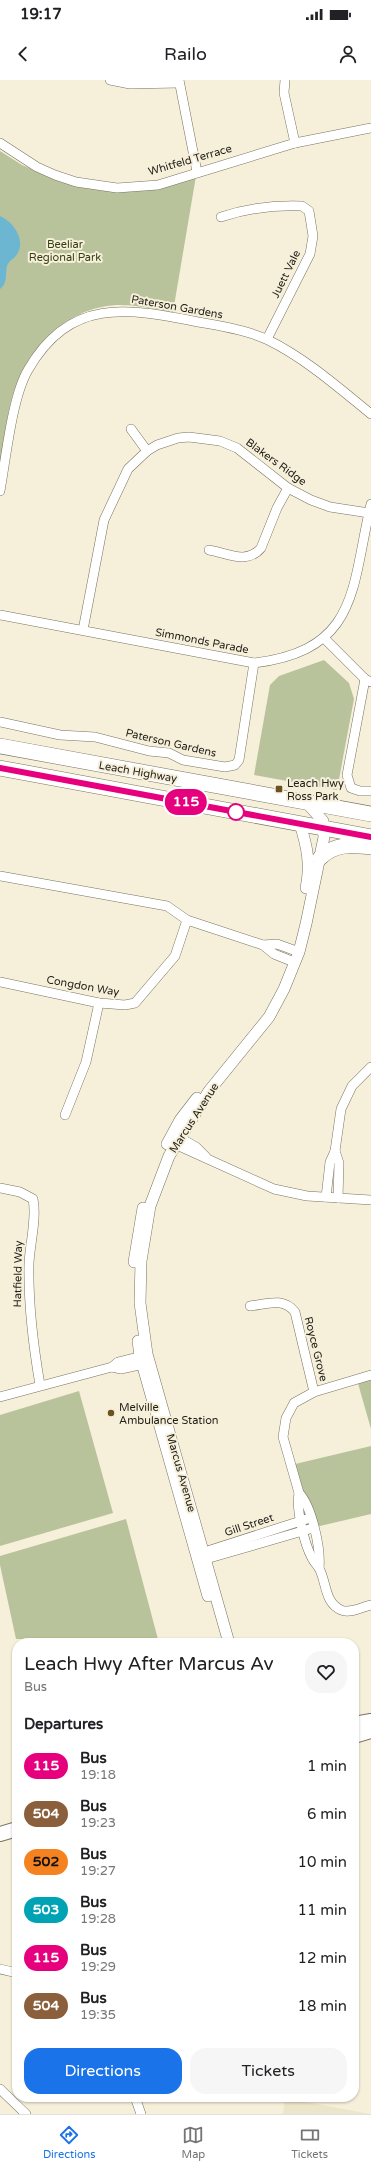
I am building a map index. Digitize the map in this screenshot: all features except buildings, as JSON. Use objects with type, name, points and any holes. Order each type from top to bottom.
[{"type":"highway","name":"Leach Highway","points":[[0,746],[371,814]]},
{"type":"highway","points":[[30,752],[24,758],[26,764],[102,780],[115,790]]},
{"type":"highway","name":"Leach Highway","points":[[0,768],[371,837]]},
{"type":"highway","points":[[320,858],[328,850],[350,845],[371,847]]},
{"type":"main road","points":[[359,1723],[371,1721]]},
{"type":"main road","points":[[359,1735],[371,1731]]},
{"type":"main road","points":[[0,1824],[12,1821]]},
{"type":"main road","points":[[0,1834],[12,1830]]},
{"type":"street","points":[[110,80],[130,84],[179,82],[197,172]]},
{"type":"street","points":[[285,80],[284,93],[295,143]]},
{"type":"street","name":"Whitfeld Terrace","points":[[0,143],[37,167],[55,175],[76,182],[109,188],[158,185],[295,143],[371,128]]},
{"type":"street","name":"Juett Vale","points":[[221,216],[242,210],[280,206],[302,206],[309,212],[313,236],[310,254],[267,339]]},
{"type":"street","name":"Paterson Gardens","points":[[0,491],[16,404],[27,371],[43,349],[59,333],[77,320],[98,313],[120,310],[145,312],[217,325],[267,339],[304,363],[371,414]]},
{"type":"street","points":[[131,429],[147,451]]},
{"type":"street","name":"Blakers Ridge","points":[[83,630],[104,520],[128,469],[147,451],[157,445],[178,438],[202,437],[220,441],[237,448],[288,488],[311,500],[330,507],[370,509]]},
{"type":"street","points":[[209,550],[248,558],[256,554],[261,548],[277,508],[288,488]]},
{"type":"street","name":"Simmonds Parade","points":[[0,615],[254,663],[288,657],[324,638],[345,610],[352,597],[358,576],[370,509]]},
{"type":"street","points":[[324,638],[368,681],[347,775],[351,788],[360,791],[371,791]]},
{"type":"street","name":"Paterson Gardens","points":[[0,722],[60,735],[94,736],[149,751],[169,753],[182,760],[225,767],[235,764],[239,760],[254,663]]},
{"type":"street","points":[[306,802],[323,821],[324,828]]},
{"type":"street","name":"Marcus Avenue","points":[[293,956],[309,870],[307,848],[300,824]]},
{"type":"street","name":"Marcus Avenue","points":[[227,1638],[201,1557],[145,1360],[140,1303],[141,1261],[150,1206],[174,1139],[209,1091],[269,1017],[284,989],[320,858],[324,828]]},
{"type":"street","points":[[0,876],[167,906],[187,920],[264,945],[274,954],[293,956]]},
{"type":"street","name":"Congdon Way","points":[[0,982],[99,1003],[124,1005],[135,1003],[175,956],[187,920]]},
{"type":"street","points":[[65,1115],[86,1062],[99,1003]]},
{"type":"street","points":[[338,1198],[339,1163],[336,1151],[341,1109],[352,1086],[371,1067]]},
{"type":"street","points":[[174,1139],[196,1147],[206,1157],[274,1189],[307,1196],[371,1200]]},
{"type":"street","points":[[326,1197],[330,1162],[336,1151]]},
{"type":"street","name":"Hatfield Way","points":[[0,1188],[20,1192],[33,1199],[35,1210],[29,1264],[29,1319],[40,1385]]},
{"type":"street","name":"Royce Grove","points":[[250,1306],[280,1302],[289,1305],[294,1312],[314,1392]]},
{"type":"street","points":[[0,1397],[40,1385],[112,1367],[121,1369],[145,1360]]},
{"type":"street","points":[[319,1568],[320,1555],[313,1528],[306,1519],[297,1501],[299,1493],[283,1437],[286,1418],[294,1403],[314,1392],[371,1375]]},
{"type":"street","points":[[306,1519],[303,1530],[312,1558],[319,1568],[330,1601],[341,1610],[348,1611],[371,1605]]},
{"type":"street","name":"Gill Street","points":[[201,1557],[306,1519]]},
{"type":"street","name":"Gill Street","points":[[201,1557],[313,1528]]},
{"type":"street","name":"Marcus Avenue","points":[[201,1557],[220,1638]]},
{"type":"street","points":[[0,1968],[12,1972]]},
{"type":"street","points":[[0,2089],[12,2101]]},
{"type":"street","points":[[14,2102],[26,2114]]},
{"type":"street","points":[[137,2102],[141,2114]]},
{"type":"shaded area","points":[[284,2102],[306,2102],[370,2114],[283,2114]]},
{"type":"green space","name":"Beeliar Regional Park","points":[[0,151],[22,165],[61,182],[116,192],[196,176],[173,312],[127,305],[102,307],[84,312],[53,332],[40,345],[29,360],[13,394],[7,420],[0,466]]},
{"type":"green space","points":[[324,660],[349,683],[354,699],[337,790],[254,775],[270,685],[279,676]]},
{"type":"green space","points":[[371,1375],[371,1429],[357,1380]]},
{"type":"green space","points":[[79,1391],[113,1513],[0,1546],[0,1415]]},
{"type":"green space","points":[[371,1446],[371,1514],[303,1530],[291,1465]]},
{"type":"green space","points":[[126,1519],[158,1638],[16,1638],[0,1565],[0,1556]]},
{"type":"water","points":[[0,216],[10,223],[18,233],[20,245],[19,251],[7,266],[5,281],[3,287],[0,289]]},
{"type":"bus line","name":"115","points":[[0,768],[371,837]]},
{"type":"place","name":"Leach Hwy Ross Park","points":[[279,789]]},
{"type":"place","name":"Melville Ambulance Station","points":[[111,1413]]}]
